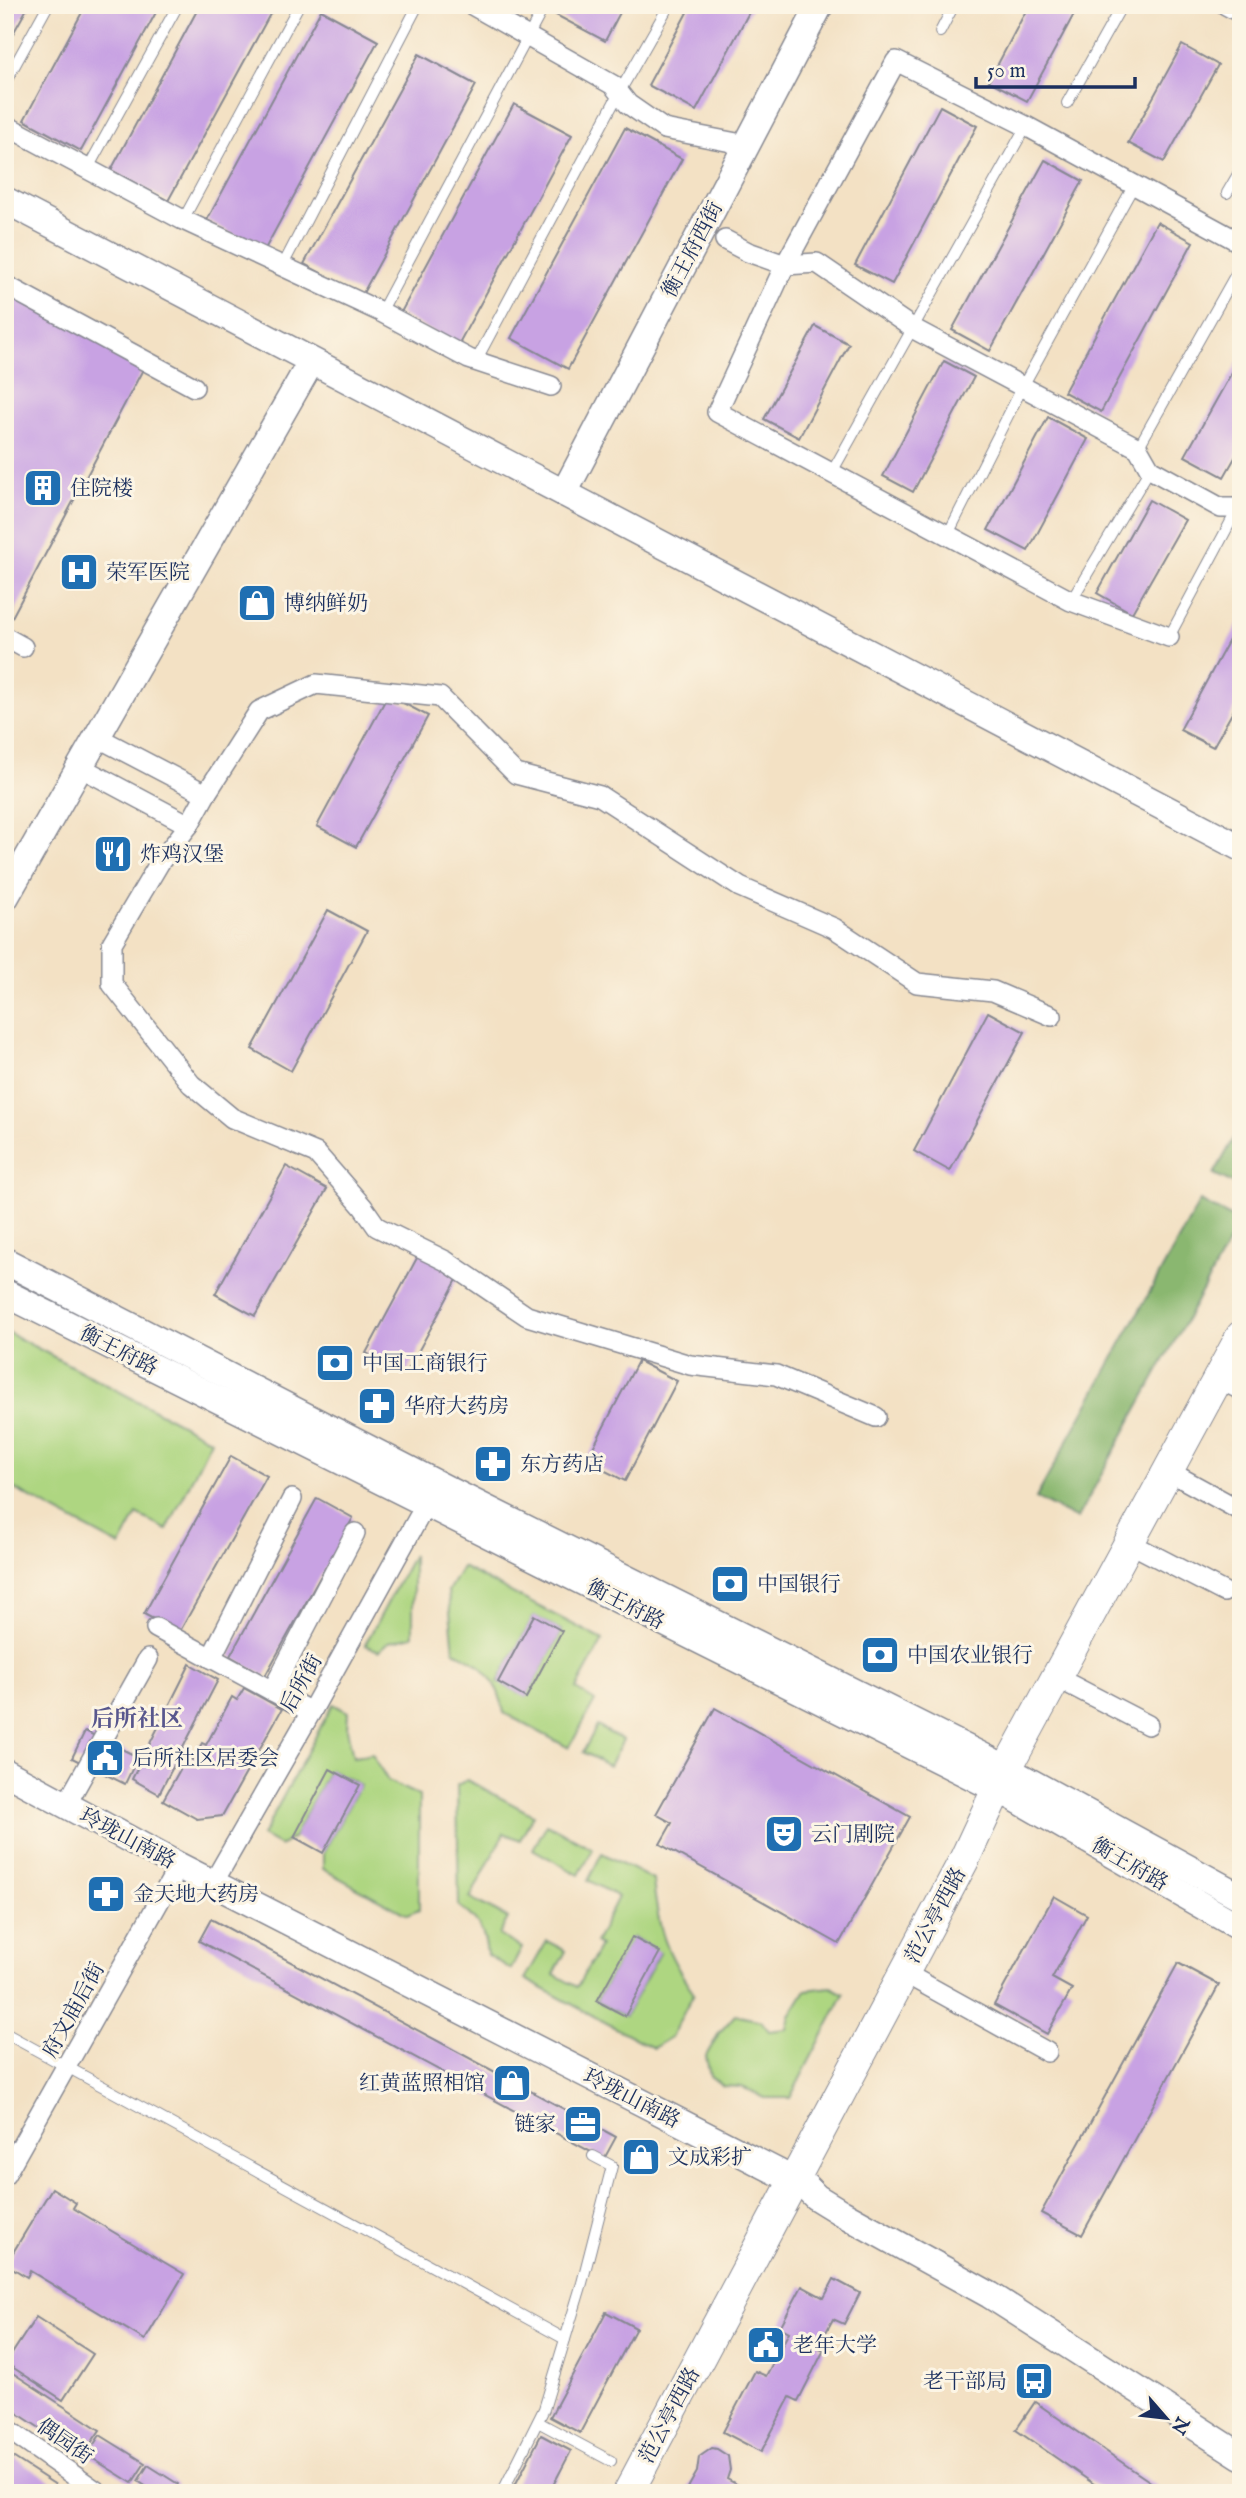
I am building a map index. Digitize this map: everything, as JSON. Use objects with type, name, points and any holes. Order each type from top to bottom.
[{"type":"main road","name":"范公亭西路","points":[[628,2493],[982,1860],[1010,1783],[1241,1336]]},
{"type":"main road","name":"范公亭西路","points":[[644,2493],[964,1860],[1071,1685],[1181,1478],[1238,1380]]},
{"type":"street","points":[[472,5],[613,85],[628,104],[664,129],[747,145]]},
{"type":"street","name":"衡王府西街","points":[[564,493],[820,5]]},
{"type":"street","points":[[1226,5],[1241,13]]},
{"type":"street","points":[[1169,637],[1071,601],[717,412],[786,265],[896,61],[1026,126],[1241,243]]},
{"type":"street","points":[[5,125],[183,220],[381,312],[476,361],[551,386]]},
{"type":"street","points":[[5,200],[1241,848]]},
{"type":"street","points":[[725,240],[748,252],[786,265],[817,263],[914,329],[1138,448],[1150,469],[1221,508],[1239,508]]},
{"type":"street","points":[[5,285],[194,387]]},
{"type":"street","points":[[5,898],[311,362]]},
{"type":"street","points":[[5,637],[23,647]]},
{"type":"street","points":[[876,1417],[776,1376],[690,1365],[527,1316],[446,1261],[377,1227],[316,1153],[232,1118],[191,1084],[112,984],[113,943],[160,862],[189,825],[259,711],[316,684],[440,697],[516,774],[600,796],[740,887],[834,928],[917,983],[993,991],[1052,1016]]},
{"type":"street","points":[[97,737],[206,794]]},
{"type":"street","points":[[80,767],[189,825]]},
{"type":"street","name":"衡王府路","points":[[5,1261],[1010,1783],[1241,1928]]},
{"type":"street","name":"衡王府路","points":[[5,1293],[426,1504],[1010,1783],[1241,1897]]},
{"type":"street","points":[[1181,1478],[1241,1511]]},
{"type":"street","points":[[211,1658],[292,1499]]},
{"type":"street","name":"后所街","points":[[213,1883],[312,1712],[426,1504]]},
{"type":"street","points":[[272,1691],[355,1533]]},
{"type":"street","points":[[1143,1550],[1224,1592]]},
{"type":"street","points":[[156,1628],[312,1712]]},
{"type":"street","points":[[66,1805],[148,1659]]},
{"type":"street","points":[[1071,1685],[1148,1725]]},
{"type":"street","name":"玲珑山南路","points":[[5,1772],[179,1866],[799,2184],[842,2213],[990,2295],[1241,2456]]},
{"type":"street","name":"府文庙后街","points":[[5,2175],[179,1866]]},
{"type":"street","points":[[917,1980],[1047,2052]]},
{"type":"street","name":"偶园街","points":[[5,2427],[99,2493]]},
{"type":"lane","points":[[5,83],[48,5]]},
{"type":"lane","points":[[88,168],[178,5]]},
{"type":"lane","points":[[183,220],[299,5]]},
{"type":"lane","points":[[282,265],[418,5]]},
{"type":"lane","points":[[381,312],[545,5]]},
{"type":"lane","points":[[476,361],[669,5]]},
{"type":"lane","points":[[940,32],[954,5]]},
{"type":"lane","points":[[1067,103],[1122,5]]},
{"type":"lane","points":[[832,472],[1026,126]]},
{"type":"lane","points":[[1227,193],[1241,169]]},
{"type":"lane","points":[[947,537],[1023,386],[1134,185]]},
{"type":"lane","points":[[1138,448],[1241,265]]},
{"type":"lane","points":[[1071,601],[1150,469]]},
{"type":"lane","points":[[1169,637],[1239,508]]},
{"type":"lane","points":[[5,2033],[565,2339]]},
{"type":"lane","points":[[502,2493],[544,2409],[612,2166],[593,2156]]},
{"type":"lane","points":[[538,2422],[611,2460]]},
{"type":"green space","points":[[1241,1126],[1241,1187],[1214,1174]]},
{"type":"green space","points":[[1200,1201],[1240,1222],[1077,1519],[1036,1498]]},
{"type":"green space","points":[[5,1331],[211,1440],[167,1530],[137,1514],[120,1546],[5,1484]]},
{"type":"green space","points":[[413,1555],[413,1636],[389,1642],[379,1651],[365,1645]]},
{"type":"green space","points":[[462,1567],[603,1640],[576,1689],[595,1701],[569,1748],[504,1713],[498,1692],[488,1675],[473,1661],[454,1651],[448,1591]],"holes":[[[534,1616],[562,1631],[526,1697],[498,1682]]]},
{"type":"green space","points":[[333,1704],[348,1712],[347,1729],[353,1757],[372,1754],[388,1781],[419,1796],[419,1910],[407,1915],[323,1869],[323,1853],[360,1785],[330,1769],[294,1837],[280,1846],[262,1836]]},
{"type":"green space","points":[[597,1726],[623,1740],[609,1766],[583,1752]]},
{"type":"green space","points":[[467,1780],[533,1815],[520,1840],[504,1833],[470,1898],[508,1918],[499,1935],[522,1948],[511,1969],[487,1955],[479,1927],[459,1906],[457,1785]]},
{"type":"green space","points":[[547,1824],[593,1849],[579,1875],[533,1849]]},
{"type":"green space","points":[[602,1853],[653,1880],[664,1940],[694,1993],[671,2037],[653,2048],[525,1979],[547,1941],[566,1951],[554,1974],[577,1987],[600,1946],[595,1943],[618,1897],[588,1880]],"holes":[[[633,1937],[660,1953],[625,2016],[597,2001]]]},
{"type":"green space","points":[[831,1987],[844,1994],[790,2098],[765,2098],[742,2087],[723,2086],[710,2076],[706,2056],[719,2033],[735,2015],[761,2021],[769,2031],[787,2029],[790,2016],[806,1990]]},
{"type":"building","points":[[5,5],[29,5],[5,48]]},
{"type":"building","points":[[86,5],[160,5],[81,151],[24,120]]},
{"type":"building","points":[[200,5],[275,5],[168,201],[111,170]]},
{"type":"building","points":[[561,5],[624,5],[605,41],[556,15]]},
{"type":"building","points":[[691,5],[753,5],[696,111],[648,85]]},
{"type":"building","points":[[1029,5],[1079,5],[1027,101],[989,81]]},
{"type":"building","points":[[321,10],[378,41],[264,251],[207,220]]},
{"type":"building","points":[[1182,45],[1218,65],[1164,162],[1128,143]]},
{"type":"building","points":[[419,54],[476,85],[362,295],[304,264]]},
{"type":"building","points":[[514,104],[572,135],[458,345],[400,314]]},
{"type":"building","points":[[940,106],[977,126],[892,284],[855,265]]},
{"type":"building","points":[[625,128],[682,159],[568,369],[511,338]]},
{"type":"building","points":[[1045,160],[1083,181],[990,351],[952,330]]},
{"type":"building","points":[[1157,222],[1193,242],[1101,412],[1064,392]]},
{"type":"building","name":"住院楼","points":[[5,282],[149,358],[10,621],[5,619]]},
{"type":"building","points":[[815,326],[849,344],[799,438],[764,419]]},
{"type":"building","points":[[1241,356],[1241,447],[1224,477],[1185,456]]},
{"type":"building","points":[[944,361],[974,377],[913,492],[883,476]]},
{"type":"building","points":[[1048,417],[1088,439],[1028,551],[988,530]]},
{"type":"building","points":[[1149,500],[1185,520],[1132,613],[1097,593]]},
{"type":"building","points":[[1241,618],[1241,697],[1213,747],[1180,730]]},
{"type":"building","points":[[388,695],[428,716],[356,847],[317,826]]},
{"type":"building","points":[[328,910],[367,931],[291,1071],[252,1049]]},
{"type":"building","points":[[988,1012],[1025,1032],[950,1171],[914,1151]]},
{"type":"building","points":[[286,1166],[327,1189],[255,1316],[215,1294]]},
{"type":"building","points":[[425,1243],[465,1265],[406,1374],[366,1353]]},
{"type":"building","points":[[638,1361],[677,1381],[625,1481],[586,1461]]},
{"type":"building","points":[[231,1456],[267,1476],[179,1633],[144,1614]]},
{"type":"building","points":[[317,1498],[353,1518],[265,1676],[230,1656]]},
{"type":"building","points":[[534,1615],[562,1631],[526,1698],[498,1682]]},
{"type":"building","points":[[190,1664],[218,1680],[159,1794],[132,1779]]},
{"type":"building","points":[[244,1688],[282,1709],[222,1816],[197,1819],[163,1800],[187,1757],[192,1760],[202,1743],[206,1745],[232,1697],[237,1700]]},
{"type":"building","name":"云门剧院","points":[[715,1708],[910,1817],[839,1944],[660,1844],[672,1823],[656,1814]]},
{"type":"building","name":"后所社区居委会","points":[[85,1731],[138,1757],[125,1784],[72,1758]]},
{"type":"building","points":[[330,1769],[360,1785],[323,1853],[294,1837]]},
{"type":"building","points":[[1054,1896],[1087,1915],[1052,1978],[1072,1989],[1047,2034],[994,2005]]},
{"type":"building","points":[[211,1919],[616,2137],[604,2159],[199,1941]]},
{"type":"building","points":[[632,1937],[660,1952],[625,2016],[597,2001]]},
{"type":"building","points":[[1178,1963],[1219,1985],[1082,2235],[1041,2213]]},
{"type":"building","points":[[52,2188],[76,2203],[73,2208],[184,2274],[145,2340],[30,2271],[27,2277],[6,2264]]},
{"type":"building","points":[[834,2279],[860,2293],[844,2324],[833,2319],[818,2347],[824,2350],[798,2401],[790,2397],[761,2452],[723,2432],[755,2371],[766,2376],[789,2332],[780,2327],[802,2286],[824,2298]]},
{"type":"building","points":[[606,2312],[636,2328],[580,2433],[550,2417]]},
{"type":"building","points":[[36,2317],[93,2354],[63,2400],[6,2363]]},
{"type":"building","points":[[5,2368],[100,2430],[82,2456],[5,2405]]},
{"type":"building","points":[[1035,2402],[1167,2493],[1107,2493],[1016,2430]]},
{"type":"building","points":[[100,2435],[145,2463],[132,2483],[87,2455]]},
{"type":"building","points":[[541,2435],[571,2451],[549,2493],[511,2493]]},
{"type":"building","points":[[712,2448],[728,2456],[730,2470],[727,2479],[745,2489],[743,2493],[685,2493],[697,2472],[699,2457]]},
{"type":"building","points":[[5,2452],[62,2489],[59,2493],[5,2493]]},
{"type":"building","points":[[148,2465],[178,2484],[172,2493],[156,2493],[138,2481]]},
{"type":"place","name":"住院楼","points":[[43,488]]},
{"type":"place","name":"荣军医院","points":[[79,572]]},
{"type":"place","name":"博纳鲜奶","points":[[257,603]]},
{"type":"place","name":"炸鸡汉堡","points":[[113,854]]},
{"type":"place","name":"中国工商银行","points":[[335,1363]]},
{"type":"place","name":"华府大药房","points":[[377,1406]]},
{"type":"place","name":"东方药店","points":[[493,1464]]},
{"type":"place","name":"中国银行","points":[[730,1584]]},
{"type":"place","name":"中国农业银行","points":[[880,1655]]},
{"type":"place","name":"后所社区居委会","points":[[105,1758]]},
{"type":"place","name":"云门剧院","points":[[784,1834]]},
{"type":"place","name":"金天地大药房","points":[[106,1894]]},
{"type":"place","name":"红黄蓝照相馆","points":[[512,2083]]},
{"type":"place","name":"链家","points":[[583,2124]]},
{"type":"place","name":"文成彩扩","points":[[641,2157]]},
{"type":"place","name":"老年大学","points":[[766,2345]]},
{"type":"place","name":"老干部局","points":[[1034,2381]]},
{"type":"district","name":"后所社区","points":[[137,1718]]}]
